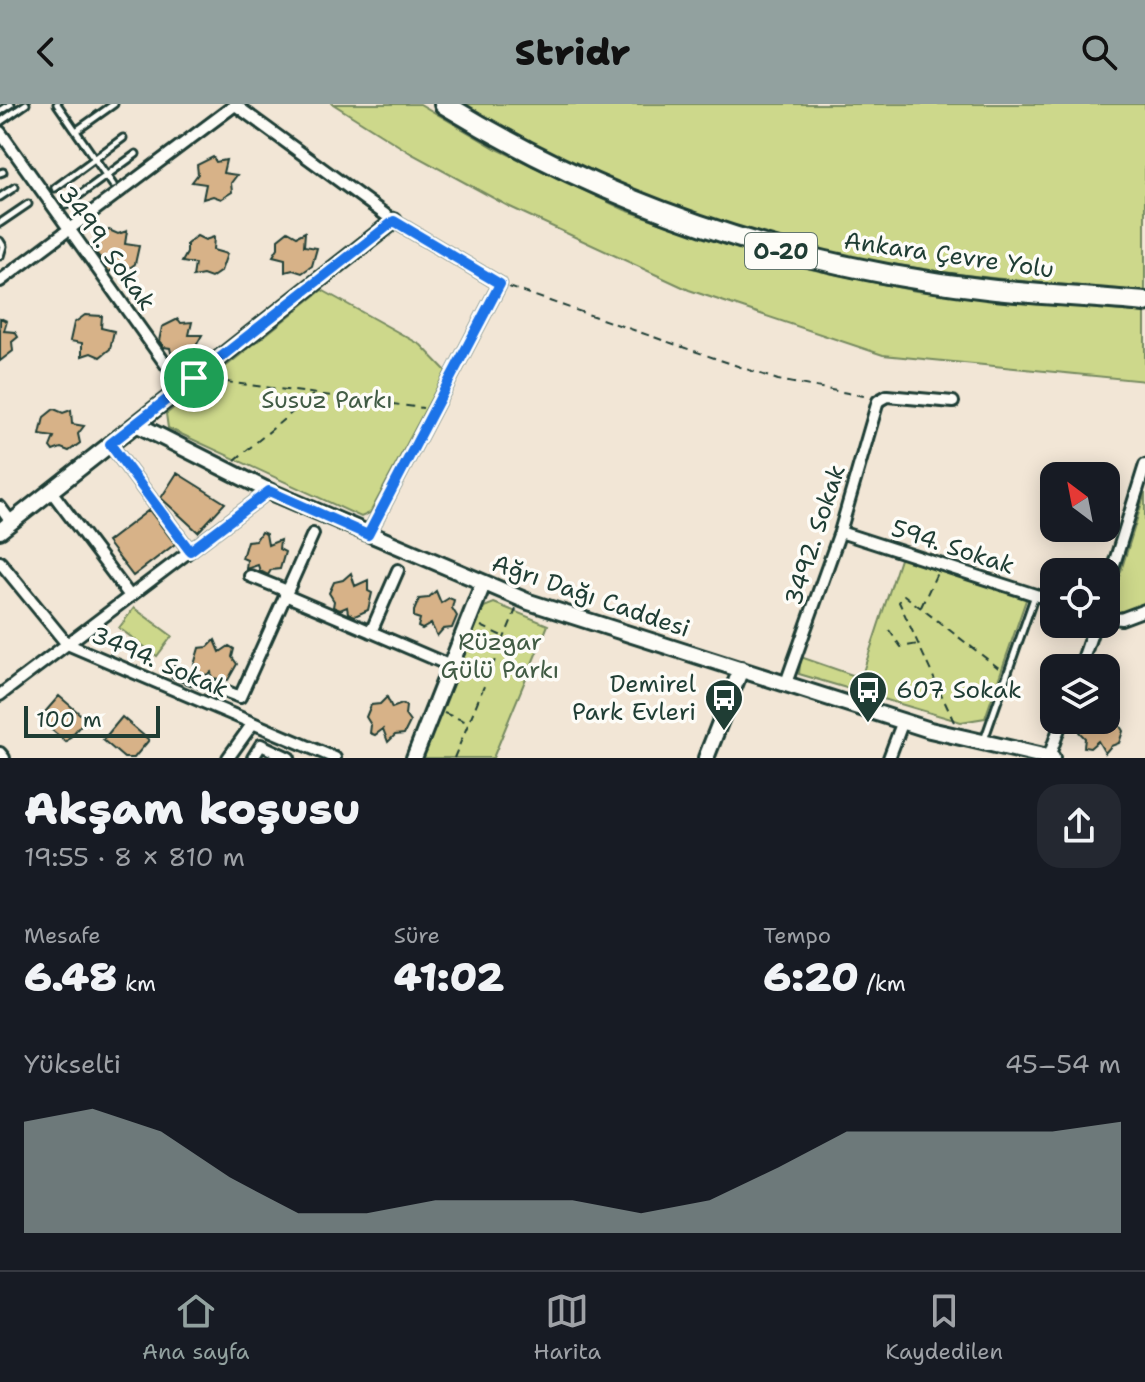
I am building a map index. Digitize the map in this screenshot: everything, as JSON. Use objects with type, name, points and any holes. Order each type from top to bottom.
[{"type":"highway","name":"Ankara Çevre Yolu","points":[[444,104],[506,141],[606,189],[660,212],[777,250],[947,283],[1145,302]]},
{"type":"main road","points":[[6,526],[394,221]]},
{"type":"main road","name":"Ağrı Dağı Caddesi","points":[[136,424],[269,491],[520,599],[903,721],[1051,758]]},
{"type":"main road","points":[[414,758],[483,584]]},
{"type":"main road","points":[[706,758],[741,669]]},
{"type":"street","points":[[0,281],[234,104],[394,221],[500,284],[368,535]]},
{"type":"street","name":"3499. Sokak","points":[[0,132],[69,229],[188,383]]},
{"type":"street","points":[[880,398],[953,402]]},
{"type":"street","name":"3492. Sokak","points":[[786,683],[840,532],[880,398]]},
{"type":"street","points":[[110,444],[190,551]]},
{"type":"street","points":[[1116,558],[1145,465]]},
{"type":"street","points":[[51,491],[130,596]]},
{"type":"street","points":[[0,695],[269,491]]},
{"type":"street","points":[[0,507],[6,526]]},
{"type":"street","name":"594. Sokak","points":[[840,532],[1040,597]]},
{"type":"street","points":[[176,672],[240,697],[313,534]]},
{"type":"street","name":"3494. Sokak","points":[[0,562],[67,644],[335,758]]},
{"type":"street","points":[[371,632],[398,570]]},
{"type":"street","points":[[250,576],[451,666]]},
{"type":"street","points":[[1120,619],[1145,610]]},
{"type":"street","points":[[889,758],[903,721]]},
{"type":"street","points":[[228,758],[253,723]]},
{"type":"street","points":[[1051,758],[1058,734]]},
{"type":"street","points":[[253,758],[261,745],[289,758]]},
{"type":"street","points":[[0,753],[4,758]]},
{"type":"lane","points":[[0,111],[11,104]]},
{"type":"lane","points":[[0,122],[26,104]]},
{"type":"lane","points":[[57,104],[113,185]]},
{"type":"lane","points":[[76,131],[114,104]]},
{"type":"lane","points":[[55,188],[123,138]]},
{"type":"lane","points":[[66,205],[136,154]]},
{"type":"lane","points":[[0,197],[15,187]]},
{"type":"lane","points":[[0,223],[28,204]]},
{"type":"lane","points":[[0,241],[0,256]]},
{"type":"lane","points":[[984,741],[1035,595]]},
{"type":"path","points":[[500,284],[778,380],[880,398]]},
{"type":"path","points":[[188,383],[314,394],[434,410]]},
{"type":"path","points":[[224,468],[314,394]]},
{"type":"path","points":[[920,608],[941,565]]},
{"type":"path","points":[[953,735],[954,719],[899,602],[904,595],[1008,674]]},
{"type":"path","points":[[454,758],[520,599]]},
{"type":"path","points":[[469,620],[504,637]]},
{"type":"path","points":[[889,630],[901,647],[919,644]]},
{"type":"path","points":[[451,666],[486,680]]},
{"type":"path","points":[[434,709],[468,723]]},
{"type":"green space","points":[[333,104],[420,104],[495,148],[625,210],[777,262],[916,291],[1145,313],[1145,381],[883,355],[689,290],[508,206],[412,154]]},
{"type":"green space","points":[[463,104],[1145,104],[1145,291],[945,272],[797,244],[682,208],[625,186],[516,134]]},
{"type":"green space","name":"Susuz Parkı","points":[[322,290],[421,345],[446,371],[370,513],[361,517],[168,428],[166,414]]},
{"type":"green space","points":[[1145,493],[1145,605],[1122,614],[1120,574]]},
{"type":"green space","points":[[901,556],[1027,597],[985,718],[961,722],[799,674],[801,657],[861,678]]},
{"type":"green space","name":"Rüzgar Gülü Parkı","points":[[494,603],[548,625],[493,758],[422,758],[484,607]]},
{"type":"green space","points":[[134,608],[172,636],[157,656],[119,628]]},
{"type":"building","points":[[213,157],[216,162],[226,160],[223,173],[237,175],[231,183],[232,192],[221,199],[213,196],[203,199],[206,184],[192,182],[198,174],[197,165]]},
{"type":"building","points":[[109,230],[118,234],[127,231],[125,244],[139,246],[135,264],[124,272],[116,268],[109,272],[105,266],[108,257],[100,258],[95,252],[100,247],[97,243],[99,238]]},
{"type":"building","points":[[288,231],[297,236],[305,232],[304,246],[317,248],[312,266],[302,273],[293,270],[285,272],[285,259],[273,256],[278,248],[278,239]]},
{"type":"building","points":[[197,236],[205,240],[214,237],[213,250],[227,254],[221,271],[211,278],[203,275],[193,277],[195,264],[182,262],[187,253],[187,244]]},
{"type":"building","points":[[85,315],[102,316],[101,328],[114,331],[110,349],[100,357],[91,353],[82,356],[82,343],[70,341],[74,323]]},
{"type":"building","points":[[0,318],[7,321],[4,331],[15,332],[18,337],[12,342],[13,351],[0,361]]},
{"type":"building","points":[[178,319],[181,323],[192,322],[189,335],[202,335],[197,344],[198,353],[188,361],[179,358],[173,361],[170,348],[159,341],[162,327]]},
{"type":"building","points":[[54,409],[63,413],[71,410],[72,424],[84,426],[78,434],[80,443],[69,451],[61,448],[53,451],[50,447],[54,437],[40,435],[44,417]]},
{"type":"building","points":[[177,473],[225,503],[198,532],[161,498]]},
{"type":"building","points":[[149,510],[175,544],[133,576],[107,542]]},
{"type":"building","points":[[261,532],[266,534],[268,545],[280,540],[279,549],[285,552],[280,569],[271,570],[268,575],[260,571],[258,565],[246,569],[247,560],[242,558],[247,541],[256,540]]},
{"type":"building","points":[[351,573],[355,586],[368,580],[368,591],[372,593],[368,610],[355,616],[348,613],[347,607],[340,610],[333,607],[334,601],[329,593],[334,582],[343,580]]},
{"type":"building","points":[[436,591],[441,603],[449,598],[454,600],[452,608],[457,616],[452,628],[443,629],[437,636],[431,624],[422,629],[418,627],[420,619],[414,617],[419,599],[428,598]]},
{"type":"building","points":[[215,640],[220,652],[229,646],[234,649],[232,657],[237,664],[228,680],[212,678],[211,672],[206,675],[198,672],[199,667],[194,665],[199,648],[208,647]]},
{"type":"building","points":[[59,696],[86,719],[66,742],[39,719]]},
{"type":"building","points":[[387,697],[392,708],[402,704],[406,706],[405,715],[410,722],[404,734],[395,735],[388,742],[383,729],[375,735],[370,733],[371,725],[366,717],[371,705],[380,704]]},
{"type":"building","points":[[122,717],[149,740],[134,758],[124,758],[103,740]]},
{"type":"building","points":[[1120,726],[1123,731],[1119,743],[1105,753],[1098,741],[1090,748],[1084,747],[1085,738],[1081,734],[1120,734]]},
{"type":"place","name":"607 Sokak","points":[[868,724]]},
{"type":"place","name":"Demirel Park Evleri","points":[[724,732]]},
{"type":"route","points":[[394,221],[500,284],[368,535],[269,491],[190,551],[110,444],[194,378],[394,221]]}]
